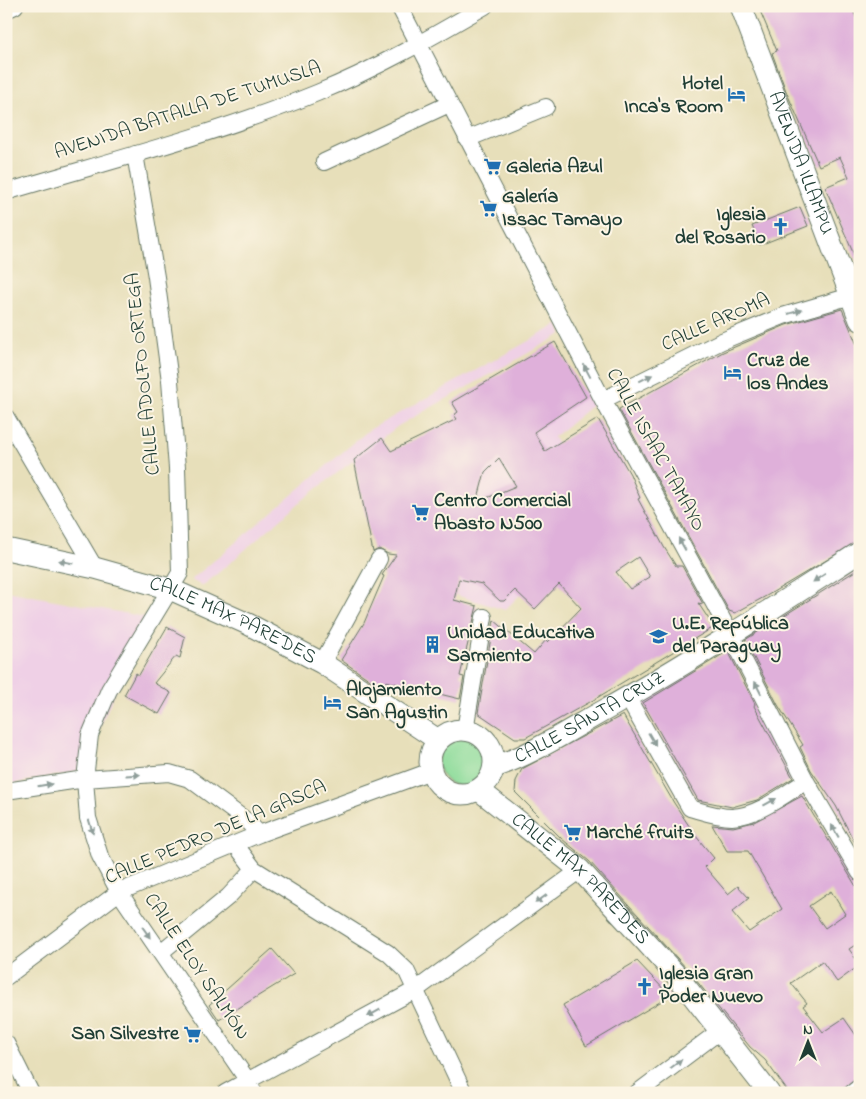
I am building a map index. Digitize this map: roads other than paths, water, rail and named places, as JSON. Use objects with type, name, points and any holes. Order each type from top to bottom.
[{"type":"main road","name":"AVENIDA ILLAMPU","points":[[741,6],[860,320]]},
{"type":"main road","name":"CALLE MAX PAREDES","points":[[6,549],[95,568],[170,589],[248,624],[322,663],[438,740]]},
{"type":"main road","name":"CALLE SANTA CRUZ","points":[[494,767],[527,754],[628,697],[731,635],[860,552]]},
{"type":"main road","points":[[455,730],[465,730],[477,734],[488,742],[494,754],[494,767],[491,776],[479,790],[463,794],[446,791],[440,786],[431,771],[429,760],[432,749],[438,740],[455,730]]},
{"type":"main road","name":"CALLE MAX PAREDES","points":[[479,790],[580,870],[672,970],[769,1093]]},
{"type":"street","points":[[6,10],[15,6]]},
{"type":"street","name":"CALLE ISAAC TAMAYO","points":[[399,6],[603,400],[731,635],[806,781],[860,873]]},
{"type":"street","name":"AVENIDA BATALLA DE TUMUSLA","points":[[6,192],[135,154],[285,106],[366,72],[419,45],[485,6]]},
{"type":"street","points":[[324,162],[449,104]]},
{"type":"street","points":[[467,138],[546,107]]},
{"type":"street","name":"CALLE ADOLFO ORTEGA","points":[[135,154],[156,277],[170,381],[177,468],[180,573],[170,589]]},
{"type":"street","name":"CALLE AROMA","points":[[603,400],[722,342],[766,323],[851,296]]},
{"type":"street","points":[[6,416],[95,568]]},
{"type":"street","points":[[322,663],[379,559]]},
{"type":"street","name":"CALLE ELOY SALMÓN","points":[[170,589],[109,690],[90,735],[84,779],[88,818],[100,856],[118,892],[161,952],[251,1087]]},
{"type":"street","points":[[465,730],[484,617]]},
{"type":"street","points":[[628,697],[690,808],[709,814],[733,817],[751,812],[806,781]]},
{"type":"street","name":"CALLE PEDRO DE LA GASCA","points":[[6,977],[118,892],[259,834],[431,771]]},
{"type":"street","points":[[6,791],[84,779],[169,773],[190,779],[248,822],[259,834]]},
{"type":"street","points":[[235,844],[254,869],[388,953],[406,970],[417,989],[464,1093]]},
{"type":"street","points":[[161,952],[228,897],[254,869]]},
{"type":"street","points":[[225,1093],[251,1087],[417,989],[580,870]]},
{"type":"street","points":[[636,1093],[721,1030]]},
{"type":"street","points":[[6,1042],[31,1093]]},
{"type":"street","points":[[852,1093],[860,1087]]},
{"type":"place","name":"Hotel Inca's Room","points":[[737,95]]},
{"type":"place","name":"Galeria Azul","points":[[492,167]]},
{"type":"place","name":"Galería Issac Tamayo","points":[[488,208]]},
{"type":"place","name":"Iglesia del Rosario","points":[[780,226]]},
{"type":"place","name":"Cruz de los Andes","points":[[733,372]]},
{"type":"place","name":"Centro Comercial Abasto N500","points":[[420,512]]},
{"type":"place","name":"U.E. República del Paraguay","points":[[658,636]]},
{"type":"place","name":"Unidad Educativa Sarmiento","points":[[433,644]]},
{"type":"place","name":"Alojamiento San Agustin","points":[[332,702]]},
{"type":"place","name":"Marché fruits","points":[[572,833]]},
{"type":"place","name":"Iglesia Gran Poder Nuevo","points":[[645,986]]},
{"type":"place","name":"San Silvestre","points":[[193,1034]]}]
